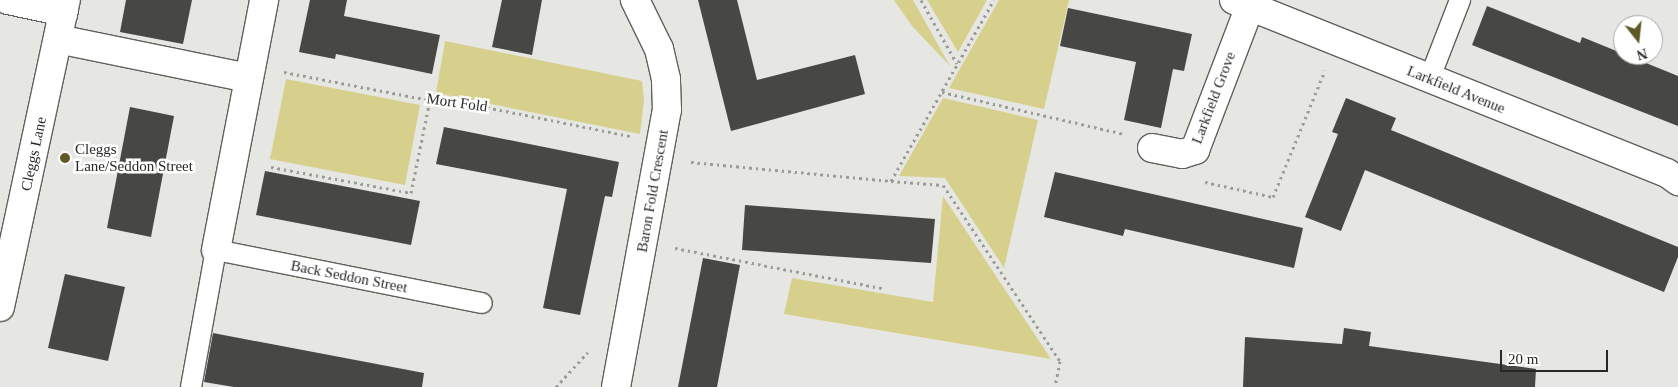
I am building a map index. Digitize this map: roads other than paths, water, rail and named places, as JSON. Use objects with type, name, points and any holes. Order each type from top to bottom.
[{"type":"street","points":[[8,0],[65,6]]},
{"type":"street","points":[[216,250],[264,0]]},
{"type":"street","name":"Baron Fold Crescent","points":[[616,387],[662,151],[667,110],[666,79],[659,49],[635,0]]},
{"type":"street","name":"Larkfield Avenue","points":[[1242,3],[1678,180]]},
{"type":"street","name":"Larkfield Grove","points":[[1152,148],[1188,154],[1195,150],[1242,3]]},
{"type":"street","name":"Cleggs Lane","points":[[0,308],[65,6]]},
{"type":"street","points":[[58,39],[250,72]]},
{"type":"lane","points":[[1429,80],[1460,0]]},
{"type":"lane","points":[[191,387],[216,250]]},
{"type":"lane","name":"Back Seddon Street","points":[[216,250],[482,303]]},
{"type":"place","name":"Cleggs Lane/Seddon Street","points":[[65,158]]}]
